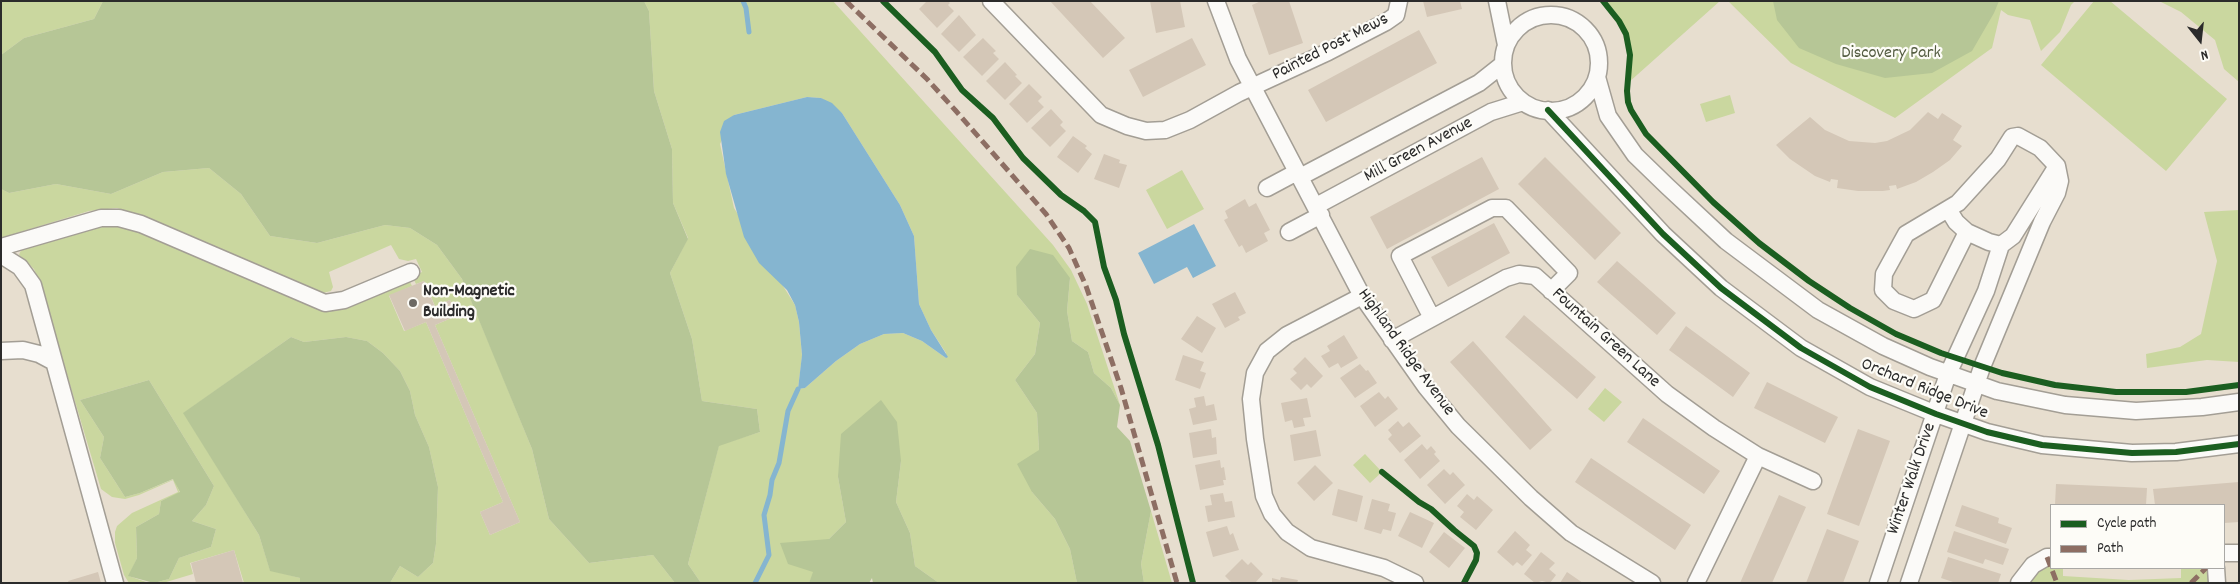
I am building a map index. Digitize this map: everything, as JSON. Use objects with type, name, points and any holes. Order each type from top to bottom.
[{"type":"street","name":"Painted Post Mews","points":[[991,1],[1101,115],[1127,126],[1146,131],[1165,130],[1190,120],[1252,87],[1328,52],[1396,15],[1399,1]]},
{"type":"street","name":"Highland Ridge Avenue","points":[[1216,1],[1225,29],[1252,87],[1319,211],[1362,296],[1392,340],[1458,426],[1499,469],[1571,532],[1652,583]]},
{"type":"street","points":[[1497,1],[1506,45],[1503,64],[1509,87],[1523,102],[1539,110],[1562,110],[1578,104],[1588,95],[1597,77],[1600,62],[1598,48],[1586,28],[1575,20],[1546,8],[1515,31],[1506,45]]},
{"type":"street","name":"Mill Green Avenue","points":[[1267,188],[1299,174],[1479,83],[1503,64]]},
{"type":"street","name":"Orchard Ridge Drive","points":[[1597,77],[1608,116],[1635,155],[1726,241],[1818,310],[1883,346],[1948,374],[1997,391],[2065,405],[2136,411],[2202,407],[2239,402]]},
{"type":"street","name":"Mill Green Avenue","points":[[1289,232],[1319,211],[1498,109],[1523,102]]},
{"type":"street","name":"Orchard Ridge Drive","points":[[1548,110],[1663,234],[1721,288],[1801,348],[1870,387],[1963,424],[2042,445],[2132,453],[2176,452],[2239,444]]},
{"type":"street","points":[[1948,209],[1956,222],[1967,232],[1989,242],[2001,244],[2013,236],[2057,166],[2040,148],[2018,136],[2012,138],[1974,187],[1958,203],[1906,234],[1884,274],[1883,290],[1894,301],[1914,309],[1933,300],[1967,232]]},
{"type":"street","name":"Winter Walk Drive","points":[[1909,583],[1976,384],[2039,230],[2057,193],[2060,181],[2057,166]]},
{"type":"street","points":[[1432,318],[1400,256],[1492,208],[1506,208],[1569,273],[1551,290]]},
{"type":"street","points":[[1,247],[101,218],[127,220],[324,303],[344,300],[411,272]]},
{"type":"street","name":"Winter Walk Drive","points":[[1878,583],[1948,374],[1986,291],[2001,244]]},
{"type":"street","points":[[1,255],[20,267],[30,280],[115,583]]},
{"type":"street","name":"Fountain Green Lane","points":[[1392,340],[1506,278],[1519,274],[1535,276],[1667,394],[1714,428],[1758,456],[1813,481]]},
{"type":"street","points":[[1362,296],[1287,335],[1267,352],[1255,373],[1251,399],[1264,496],[1272,514],[1287,532],[1311,548],[1384,568],[1416,583]]},
{"type":"street","points":[[1,351],[23,350],[39,354],[54,362]]},
{"type":"street","points":[[1696,583],[1758,456]]},
{"type":"street","points":[[2225,554],[2239,553]]},
{"type":"street","points":[[2019,583],[2033,565],[2050,557]]},
{"type":"street","points":[[2216,569],[2217,583]]},
{"type":"green space","points":[[1,1],[103,1],[94,19],[24,38],[1,55]]},
{"type":"green space","points":[[103,1],[644,1],[649,11],[654,91],[672,149],[673,203],[688,239],[670,273],[692,339],[702,401],[757,409],[760,432],[719,446],[688,564],[701,583],[675,583],[653,555],[589,563],[549,519],[532,449],[462,279],[437,245],[410,228],[385,225],[317,243],[270,236],[241,194],[209,168],[163,172],[111,194],[56,184],[9,193],[1,189],[1,55],[24,38],[94,19]]},
{"type":"green space","points":[[644,1],[833,1],[1053,245],[1071,270],[1087,304],[1120,405],[1111,388],[1094,373],[1088,352],[1072,341],[1067,311],[1070,278],[1017,295],[1040,323],[1035,354],[1015,380],[1037,413],[1039,450],[1032,492],[1055,519],[1070,549],[1077,583],[939,583],[915,566],[910,533],[896,502],[901,461],[838,477],[846,522],[829,539],[809,583],[701,583],[688,564],[719,445],[760,432],[757,409],[702,401],[692,339],[670,273],[688,238],[673,203],[672,149],[654,91],[649,11]],"holes":[[[807,97],[821,98],[842,113],[900,205],[914,236],[919,304],[931,330],[946,353],[946,358],[922,341],[903,333],[884,334],[860,344],[836,361],[805,388],[798,389],[802,356],[799,322],[795,305],[734,208],[720,144],[734,115]]]},
{"type":"green space","points":[[1607,1],[1720,1],[1628,83],[1632,59],[1628,34]]},
{"type":"green space","name":"Discovery Park","points":[[1728,1],[2075,1],[2071,5],[2060,32],[2041,51],[2030,20],[2008,15],[2001,10],[1992,48],[1895,118],[1791,63]]},
{"type":"green space","name":"Discovery Park","points":[[1773,1],[1999,1],[1972,51],[1932,73],[1885,78],[1836,64],[1799,48],[1777,20]]},
{"type":"green space","points":[[2094,1],[2110,1],[2227,99],[2166,171],[2041,65]]},
{"type":"green space","points":[[2159,1],[2239,1],[2239,82],[2224,69],[2215,40],[2181,12]]},
{"type":"green space","points":[[1730,95],[1735,113],[1706,122],[1700,104]]},
{"type":"green space","points":[[209,168],[241,194],[270,236],[317,243],[385,225],[410,228],[437,245],[462,279],[498,365],[532,449],[549,519],[589,563],[653,555],[675,583],[390,583],[400,566],[418,577],[433,563],[436,544],[438,487],[429,447],[415,415],[410,391],[400,371],[383,353],[367,341],[346,337],[304,342],[291,337],[184,413],[259,535],[270,570],[300,578],[300,583],[244,583],[234,550],[190,563],[193,574],[163,583],[154,583],[169,579],[179,558],[211,547],[216,529],[192,521],[206,505],[214,486],[149,380],[80,400],[104,437],[100,458],[125,497],[174,479],[180,493],[161,501],[159,514],[136,527],[137,558],[129,576],[149,583],[129,583],[124,575],[115,543],[117,526],[132,513],[178,492],[173,480],[125,499],[112,497],[101,489],[41,287],[34,269],[19,255],[21,250],[27,247],[98,226],[126,227],[321,309],[336,308],[408,278],[412,286],[389,296],[404,331],[426,322],[503,502],[480,512],[490,535],[520,522],[435,325],[456,316],[450,300],[435,306],[424,281],[416,284],[412,276],[422,272],[416,259],[408,261],[399,259],[391,245],[329,272],[333,287],[331,291],[323,293],[142,216],[117,208],[89,211],[1,238],[1,189],[9,193],[56,184],[111,194],[163,172]]},
{"type":"green space","points":[[1182,170],[1204,209],[1167,229],[1146,190]]},
{"type":"green space","points":[[2239,210],[2239,362],[2207,360],[2147,368],[2146,354],[2180,347],[2201,334],[2217,261],[2204,212]]},
{"type":"green space","points":[[1030,249],[1053,255],[1070,278],[1067,311],[1072,341],[1088,352],[1094,373],[1111,388],[1120,405],[1117,427],[1130,441],[1151,511],[1141,564],[1144,583],[1077,583],[1070,549],[1055,519],[1032,492],[1017,464],[1039,450],[1037,413],[1015,380],[1035,354],[1040,323],[1017,295],[1016,267]]},
{"type":"green space","points":[[291,337],[304,342],[346,337],[367,341],[383,353],[400,371],[410,391],[415,415],[429,447],[438,487],[436,544],[433,563],[418,577],[400,566],[390,583],[300,583],[300,578],[270,571],[259,535],[183,413]]},
{"type":"green space","points":[[149,380],[214,486],[206,505],[192,521],[216,529],[211,547],[179,558],[169,579],[154,583],[128,576],[137,558],[136,527],[159,514],[161,501],[180,492],[173,479],[140,493],[125,497],[100,458],[104,437],[80,400]]},
{"type":"green space","points":[[1605,388],[1622,402],[1604,422],[1588,409]]},
{"type":"green space","points":[[881,400],[897,422],[901,461],[896,502],[910,533],[915,566],[939,583],[873,583],[872,578],[869,583],[809,583],[813,572],[788,564],[780,543],[829,539],[846,522],[838,477],[841,434]]},
{"type":"green space","points":[[1365,454],[1382,472],[1370,483],[1353,465]]},
{"type":"green space","points":[[1151,511],[1172,583],[1144,583],[1141,564]]},
{"type":"green space","points":[[2050,564],[2050,569],[2063,569],[2063,576],[2129,580],[2181,578],[2181,569],[2209,569],[2212,583],[2026,583],[2034,572]]},
{"type":"water","points":[[807,97],[821,98],[832,103],[842,113],[900,205],[914,236],[919,304],[931,330],[948,357],[946,358],[922,341],[903,333],[884,334],[860,344],[836,361],[805,388],[798,389],[802,355],[799,322],[795,305],[787,290],[759,263],[744,237],[726,174],[720,132],[724,121],[734,115]]},
{"type":"water","points":[[1194,224],[1216,266],[1193,278],[1187,267],[1154,284],[1138,253]]},
{"type":"building","points":[[927,1],[948,1],[950,3],[948,5],[954,11],[937,28],[919,9]]},
{"type":"building","points":[[1050,1],[1090,1],[1125,38],[1103,58]]},
{"type":"building","points":[[1150,1],[1180,1],[1185,27],[1156,33]]},
{"type":"building","points":[[1261,1],[1289,1],[1303,43],[1269,55],[1252,5]]},
{"type":"building","points":[[1423,1],[1460,1],[1462,9],[1427,17]]},
{"type":"building","points":[[959,15],[976,35],[959,52],[941,34]]},
{"type":"building","points":[[1419,30],[1437,63],[1326,122],[1308,90]]},
{"type":"building","points":[[983,38],[996,51],[993,53],[999,59],[982,76],[963,57]]},
{"type":"building","points":[[1192,38],[1206,65],[1143,97],[1129,70]]},
{"type":"building","points":[[1005,62],[1022,83],[1005,100],[986,81]]},
{"type":"building","points":[[1029,84],[1042,97],[1038,101],[1044,107],[1027,123],[1009,104]]},
{"type":"building","points":[[1051,109],[1063,122],[1060,125],[1066,131],[1050,147],[1031,128]]},
{"type":"building","points":[[1928,112],[1938,119],[1942,113],[1962,126],[1953,140],[1962,146],[1950,160],[1933,172],[1916,182],[1897,189],[1896,185],[1889,186],[1890,190],[1883,191],[1858,191],[1837,188],[1838,180],[1831,179],[1830,182],[1815,176],[1790,159],[1776,145],[1810,117],[1825,130],[1849,141],[1875,143],[1887,141],[1910,130]]},
{"type":"building","points":[[1073,136],[1087,146],[1085,148],[1092,154],[1078,173],[1057,157]]},
{"type":"building","points":[[1104,154],[1120,160],[1119,163],[1127,165],[1119,188],[1094,179]]},
{"type":"building","points":[[1482,157],[1499,189],[1387,249],[1370,217]]},
{"type":"building","points":[[1545,157],[1621,233],[1595,260],[1518,184]]},
{"type":"building","points":[[1245,199],[1249,207],[1256,203],[1270,230],[1264,233],[1268,241],[1246,253],[1242,245],[1239,247],[1224,220],[1228,218],[1225,211]]},
{"type":"building","points":[[1494,223],[1510,253],[1448,287],[1431,257]]},
{"type":"building","points":[[1617,261],[1676,313],[1657,335],[1597,282]]},
{"type":"building","points":[[424,281],[435,307],[450,300],[456,316],[435,325],[520,522],[490,535],[480,512],[503,502],[426,322],[405,331],[389,295]]},
{"type":"building","points":[[1235,292],[1246,313],[1238,317],[1240,320],[1225,328],[1212,304]]},
{"type":"building","points":[[1524,315],[1596,377],[1577,399],[1505,337]]},
{"type":"building","points":[[1197,316],[1216,328],[1202,353],[1181,339]]},
{"type":"building","points":[[1686,326],[1750,373],[1733,397],[1669,350]]},
{"type":"building","points":[[1344,335],[1358,358],[1341,368],[1338,363],[1329,368],[1321,356],[1330,351],[1327,346]]},
{"type":"building","points":[[1473,341],[1552,430],[1530,450],[1450,362]]},
{"type":"building","points":[[1183,355],[1204,362],[1200,371],[1206,373],[1200,389],[1175,380]]},
{"type":"building","points":[[1305,357],[1323,376],[1311,388],[1307,384],[1301,390],[1290,379],[1297,373],[1293,369]]},
{"type":"building","points":[[1360,364],[1366,371],[1368,370],[1377,383],[1355,398],[1340,378]]},
{"type":"building","points":[[1767,382],[1838,417],[1825,443],[1754,408]]},
{"type":"building","points":[[1379,392],[1385,399],[1388,396],[1398,409],[1375,427],[1360,406]]},
{"type":"building","points":[[1204,396],[1206,406],[1214,404],[1217,420],[1193,425],[1189,409],[1196,407],[1194,398]]},
{"type":"building","points":[[1307,398],[1311,417],[1303,418],[1305,426],[1294,428],[1292,420],[1285,422],[1281,403]]},
{"type":"building","points":[[1643,418],[1720,471],[1704,494],[1627,442]]},
{"type":"building","points":[[1398,421],[1403,427],[1409,422],[1421,436],[1400,453],[1388,439],[1392,435],[1388,430]]},
{"type":"building","points":[[1211,429],[1212,438],[1216,437],[1217,454],[1193,458],[1189,433]]},
{"type":"building","points":[[1858,429],[1890,441],[1859,526],[1827,514]]},
{"type":"building","points":[[1316,430],[1321,456],[1294,461],[1290,435]]},
{"type":"building","points":[[1422,444],[1427,450],[1431,446],[1436,452],[1434,454],[1440,461],[1420,479],[1404,460]]},
{"type":"building","points":[[1591,458],[1691,525],[1675,550],[1575,482]]},
{"type":"building","points":[[1220,460],[1221,468],[1224,467],[1226,480],[1223,480],[1224,485],[1200,490],[1195,465]]},
{"type":"building","points":[[1315,465],[1333,483],[1314,501],[1297,483]]},
{"type":"building","points":[[1444,469],[1450,475],[1453,472],[1465,485],[1445,504],[1427,485]]},
{"type":"building","points":[[2239,482],[2239,522],[2225,523],[2225,504],[2155,504],[2153,489]]},
{"type":"building","points":[[2056,484],[2147,488],[2146,504],[2055,504]]},
{"type":"building","points":[[1338,489],[1363,496],[1357,522],[1332,515]]},
{"type":"building","points":[[1223,493],[1225,502],[1232,501],[1235,517],[1208,522],[1205,506],[1212,505],[1210,495]]},
{"type":"building","points":[[1467,494],[1474,500],[1477,496],[1493,510],[1476,530],[1460,517],[1464,512],[1457,506]]},
{"type":"building","points":[[1779,495],[1806,507],[1772,583],[1740,583]]},
{"type":"building","points":[[1372,499],[1390,504],[1388,511],[1396,513],[1391,531],[1383,529],[1381,534],[1364,529]]},
{"type":"building","points":[[1962,505],[1999,518],[1998,523],[2012,528],[2006,544],[1955,526]]},
{"type":"building","points":[[1410,512],[1434,523],[1422,548],[1398,536]]},
{"type":"building","points":[[1227,526],[1230,535],[1233,533],[1239,550],[1213,557],[1206,532]]},
{"type":"building","points":[[1827,529],[1859,541],[1843,583],[1806,583]]},
{"type":"building","points":[[1515,531],[1530,545],[1526,550],[1532,555],[1522,566],[1517,562],[1513,566],[1497,552]]},
{"type":"building","points":[[1954,531],[2009,549],[2003,565],[1985,559],[1983,564],[1947,552]]},
{"type":"building","points":[[1444,532],[1465,548],[1449,568],[1429,552]]},
{"type":"building","points":[[234,550],[243,583],[196,583],[191,563]]},
{"type":"building","points":[[1541,552],[1555,563],[1549,569],[1556,575],[1550,583],[1542,581],[1535,583],[1524,574]]},
{"type":"building","points":[[1948,557],[2001,574],[1998,583],[1956,583],[1941,578]]},
{"type":"building","points":[[1242,559],[1248,565],[1251,562],[1263,574],[1255,583],[1232,583],[1225,576]]},
{"type":"building","points":[[98,572],[101,583],[69,583],[68,581]]},
{"type":"building","points":[[1567,572],[1583,583],[1560,583]]},
{"type":"building","points":[[1281,577],[1298,580],[1297,583],[1272,583],[1272,578],[1280,580]]},
{"type":"waterway","points":[[743,1],[746,8],[749,32]]},
{"type":"waterway","points":[[755,583],[769,555],[764,515],[772,480],[779,463],[788,411],[798,389]]},
{"type":"marked path","points":[[846,1],[927,79],[956,111],[1046,214],[1069,248],[1086,286],[1121,388],[1177,583]]},
{"type":"marked path","points":[[2047,557],[2050,565]]},
{"type":"marked path","points":[[2052,569],[2057,583]]},
{"type":"marked path","points":[[2191,583],[2205,569]]},
{"type":"cycle path","points":[[883,1],[935,52],[962,90],[993,118],[1023,158],[1061,195],[1084,211],[1095,222],[1104,267],[1116,300],[1124,334],[1158,445],[1193,583]]},
{"type":"cycle path","points":[[1603,1],[1619,21],[1626,34],[1630,55],[1628,102],[1646,134],[1713,202],[1759,243],[1809,281],[1850,308],[1896,334],[1941,353],[2002,373],[2055,385],[2116,392],[2186,392],[2239,385]]},
{"type":"cycle path","points":[[1548,110],[1663,234],[1721,288],[1801,348],[1870,387],[1936,414],[1987,432],[2042,445],[2132,453],[2176,452],[2239,444]]},
{"type":"cycle path","points":[[1382,472],[1419,502],[1431,509],[1474,546],[1477,553],[1476,560],[1464,583]]},
{"type":"place","name":"Non-Magnetic Building","points":[[413,303]]}]
